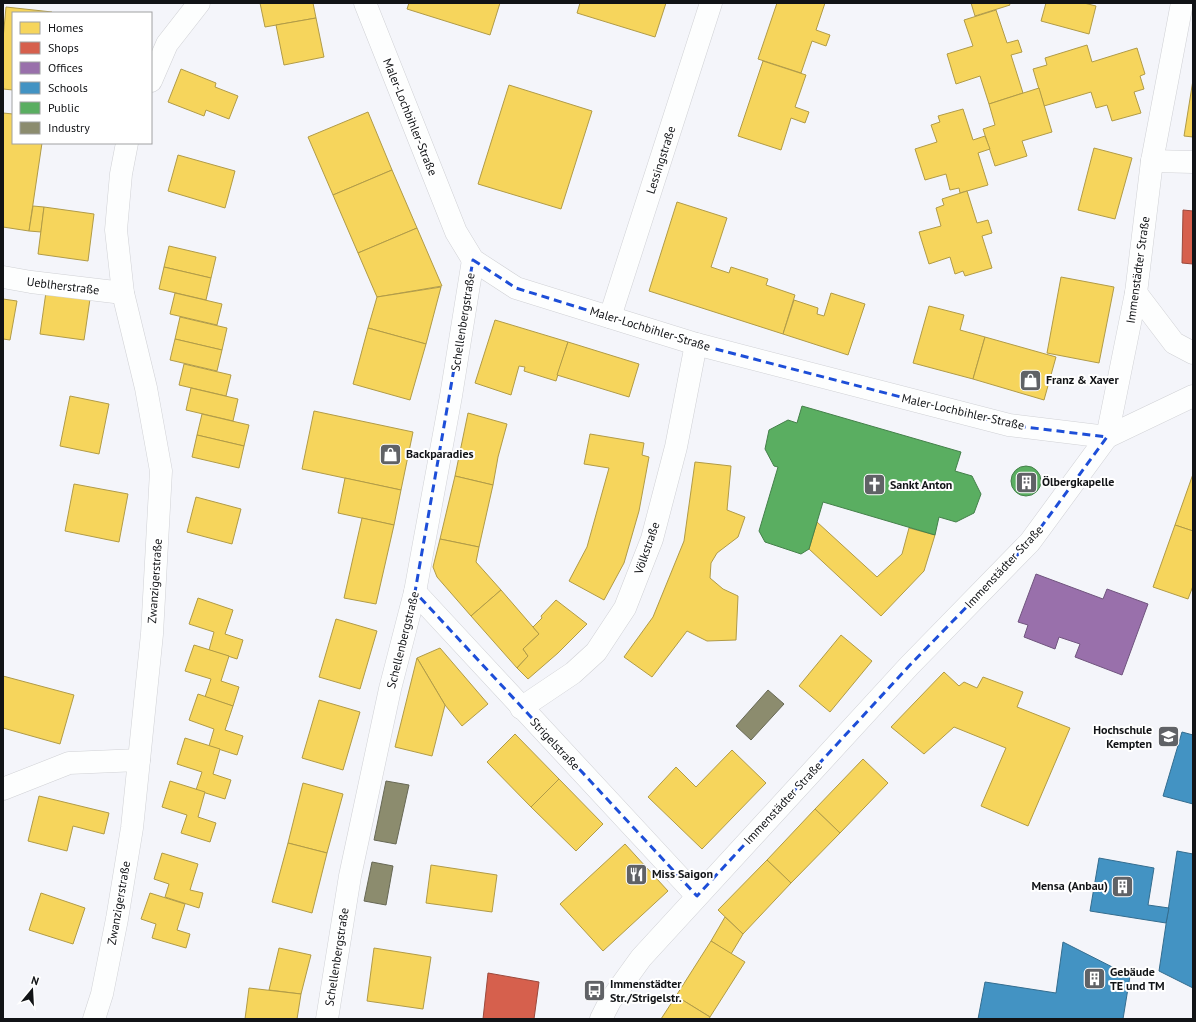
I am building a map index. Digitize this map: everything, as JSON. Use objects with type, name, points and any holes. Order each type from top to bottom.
[{"type":"street","points":[[152,79],[167,44],[199,3]]},
{"type":"street","name":"Maler-Lochbihler-Straße","points":[[365,3],[456,232],[473,260],[516,288],[696,344],[1008,425],[1107,437]]},
{"type":"street","name":"Lessingstraße","points":[[610,316],[711,3]]},
{"type":"street","name":"Immenstädter Straße","points":[[601,1019],[610,1001],[641,958],[909,666],[1030,542],[1107,437],[1136,293],[1152,161],[1182,3]]},
{"type":"street","name":"Zwanzigerstraße","points":[[94,1019],[102,994],[117,919],[132,828],[152,634],[161,471],[146,388],[124,293],[116,230],[121,174],[127,144]]},
{"type":"street","points":[[1152,161],[1193,162]]},
{"type":"street","name":"Schellenbergstraße","points":[[327,1019],[352,868],[390,689],[415,592],[452,396],[473,260]]},
{"type":"street","name":"Ueblherstraße","points":[[3,277],[31,282],[124,293]]},
{"type":"street","points":[[1136,293],[1174,343],[1193,353]]},
{"type":"street","name":"Völkstraße","points":[[521,708],[573,673],[596,652],[625,608],[652,539],[676,447],[696,344]]},
{"type":"street","points":[[1107,437],[1193,396]]},
{"type":"street","name":"Strigelstraße","points":[[415,592],[697,896]]},
{"type":"street","points":[[3,789],[69,762],[139,760]]},
{"type":"highlighted area","points":[[473,260],[516,288],[696,344],[1009,425],[1107,437],[1030,542],[909,666],[697,896],[415,592]]},
{"type":"building: Homes","points":[[260,3],[313,3],[316,18],[265,27]]},
{"type":"building: Homes","points":[[409,3],[500,3],[490,35],[407,9]]},
{"type":"building: Homes","points":[[580,3],[666,3],[655,37],[577,13]]},
{"type":"building: Homes","points":[[777,3],[825,3],[816,30],[830,35],[826,46],[812,41],[801,73],[758,59]]},
{"type":"building: Homes","points":[[971,3],[1009,3],[1010,5],[975,16]]},
{"type":"building: Homes","points":[[1046,3],[1084,3],[1096,6],[1089,34],[1041,21]]},
{"type":"building: Homes","points":[[6,7],[52,12],[12,12],[12,90],[3,89],[3,39]]},
{"type":"building: Homes","points":[[996,10],[1007,43],[1018,40],[1022,52],[1011,55],[1023,93],[989,104],[980,76],[956,84],[947,54],[973,46],[964,20]]},
{"type":"building: Homes","points":[[316,18],[324,57],[284,65],[276,25]]},
{"type":"building: Homes","points":[[1087,45],[1092,62],[1137,48],[1145,74],[1140,76],[1144,89],[1134,92],[1141,113],[1112,121],[1107,105],[1096,108],[1091,92],[1044,106],[1033,69],[1047,65],[1045,58]]},
{"type":"building: Homes","points":[[763,61],[806,75],[795,107],[809,112],[805,123],[791,118],[781,150],[738,136]]},
{"type":"building: Homes","points":[[181,69],[216,83],[215,87],[238,96],[229,119],[206,110],[204,116],[168,102]]},
{"type":"building: Homes","points":[[1193,80],[1193,137],[1184,136]]},
{"type":"building: Homes","points":[[509,85],[592,111],[561,209],[478,184]]},
{"type":"building: Homes","points":[[1039,88],[1052,132],[1022,141],[1027,156],[995,166],[983,129],[995,125],[989,104]]},
{"type":"building: Homes","points":[[963,109],[973,140],[985,136],[990,149],[978,153],[988,185],[960,193],[959,188],[950,190],[946,174],[925,180],[915,149],[937,142],[931,125],[940,122],[938,116]]},
{"type":"building: Homes","points":[[368,112],[392,170],[333,195],[308,137]]},
{"type":"building: Homes","points":[[3,113],[12,114],[12,144],[42,144],[29,231],[3,227]]},
{"type":"building: Homes","points":[[1094,148],[1132,158],[1115,219],[1078,210]]},
{"type":"building: Homes","points":[[178,155],[235,171],[225,208],[168,191]]},
{"type":"building: Homes","points":[[392,170],[417,228],[358,253],[333,195]]},
{"type":"building: Homes","points":[[967,191],[977,223],[988,220],[992,233],[982,236],[992,268],[965,276],[963,271],[955,274],[950,257],[929,264],[919,232],[941,226],[936,208],[944,205],[942,199]]},
{"type":"building: Homes","points":[[677,202],[727,218],[711,267],[729,273],[731,267],[768,279],[766,285],[795,295],[783,334],[649,291]]},
{"type":"building: Homes","points":[[33,206],[44,207],[41,232],[29,231]]},
{"type":"building: Homes","points":[[44,207],[94,214],[88,261],[38,254]]},
{"type":"building: Homes","points":[[417,228],[442,286],[377,297],[358,253]]},
{"type":"building: Homes","points":[[169,246],[216,257],[211,278],[164,267]]},
{"type":"building: Homes","points":[[164,267],[211,278],[206,300],[159,289]]},
{"type":"building: Homes","points":[[1061,277],[1114,287],[1099,363],[1047,353]]},
{"type":"building: Homes","points":[[441,287],[426,344],[368,328],[377,297]]},
{"type":"building: Homes","points":[[46,292],[90,299],[84,340],[40,334]]},
{"type":"building: Homes","points":[[175,293],[222,304],[217,325],[170,314]]},
{"type":"building: Homes","points":[[831,293],[865,304],[848,355],[783,334],[794,300],[818,308],[817,314],[824,316]]},
{"type":"building: Homes","points":[[3,299],[17,301],[10,340],[3,339]]},
{"type":"building: Homes","points":[[929,306],[964,315],[960,330],[985,337],[973,379],[913,363]]},
{"type":"building: Homes","points":[[180,317],[227,328],[222,350],[175,339]]},
{"type":"building: Homes","points":[[495,320],[568,342],[556,381],[524,371],[525,367],[519,366],[511,395],[475,383]]},
{"type":"building: Homes","points":[[368,328],[426,344],[410,400],[353,384]]},
{"type":"building: Homes","points":[[985,337],[1056,357],[1044,400],[973,379]]},
{"type":"building: Homes","points":[[175,339],[222,350],[217,371],[170,360]]},
{"type":"building: Homes","points":[[568,342],[639,364],[629,397],[557,375]]},
{"type":"building: Homes","points":[[184,364],[231,375],[226,396],[179,385]]},
{"type":"building: Homes","points":[[191,388],[238,399],[233,421],[186,410]]},
{"type":"building: Homes","points":[[70,396],[109,404],[99,454],[60,446]]},
{"type":"building: Homes","points":[[314,411],[413,432],[401,490],[302,469]]},
{"type":"building: Homes","points":[[468,413],[507,424],[498,457],[493,485],[455,476]]},
{"type":"building: Homes","points":[[202,414],[249,425],[244,446],[197,435]]},
{"type":"building: Homes","points":[[590,434],[644,443],[642,455],[649,457],[639,511],[624,563],[604,600],[569,581],[587,547],[609,468],[584,464]]},
{"type":"building: Homes","points":[[197,435],[244,446],[239,468],[192,457]]},
{"type":"building: Homes","points":[[695,462],[731,466],[727,510],[745,517],[738,537],[717,553],[711,563],[710,578],[723,589],[738,596],[736,640],[707,641],[687,631],[652,677],[624,657],[653,617],[684,541]]},
{"type":"building: Homes","points":[[1193,474],[1193,531],[1175,525]]},
{"type":"building: Homes","points":[[455,476],[493,485],[479,547],[440,539]]},
{"type":"building: Homes","points":[[345,478],[401,490],[394,525],[338,513]]},
{"type":"building: Homes","points":[[74,484],[128,494],[119,542],[65,531]]},
{"type":"building: Homes","points":[[196,497],[241,509],[232,544],[187,532]]},
{"type":"building: Homes","points":[[362,518],[394,525],[376,604],[344,598]]},
{"type":"building: Homes","points":[[817,522],[877,577],[902,554],[909,528],[935,535],[924,571],[881,616],[809,549]]},
{"type":"building: Homes","points":[[1175,525],[1193,531],[1193,586],[1188,599],[1153,587]]},
{"type":"building: Homes","points":[[440,539],[479,547],[476,562],[501,590],[471,616],[437,577],[433,567]]},
{"type":"building: Homes","points":[[501,590],[539,634],[523,649],[528,656],[517,668],[471,616]]},
{"type":"building: Homes","points":[[198,598],[233,610],[225,634],[243,640],[237,659],[209,650],[214,632],[189,624]]},
{"type":"building: Homes","points":[[556,600],[587,624],[558,653],[528,679],[517,668],[528,656],[523,649],[539,634],[533,627]]},
{"type":"building: Homes","points":[[336,619],[377,631],[360,689],[319,677]]},
{"type":"building: Homes","points":[[841,635],[872,661],[830,712],[799,686]]},
{"type":"building: Homes","points":[[194,645],[229,656],[221,681],[239,687],[233,706],[205,697],[211,679],[185,671]]},
{"type":"building: Homes","points":[[440,648],[488,704],[462,726],[445,705],[417,658]]},
{"type":"building: Homes","points":[[417,658],[445,705],[432,756],[395,747]]},
{"type":"building: Homes","points":[[944,672],[959,686],[964,682],[977,688],[983,677],[1023,692],[1017,707],[1070,728],[1028,826],[981,806],[1006,748],[954,727],[924,754],[891,727]]},
{"type":"building: Homes","points":[[3,676],[74,695],[60,744],[3,728]]},
{"type":"building: Homes","points":[[198,694],[233,706],[225,730],[243,736],[237,755],[209,746],[214,729],[189,720]]},
{"type":"building: Homes","points":[[319,700],[360,712],[343,770],[302,758]]},
{"type":"building: Homes","points":[[515,734],[559,779],[531,807],[487,762]]},
{"type":"building: Homes","points":[[185,738],[220,749],[213,774],[231,780],[225,799],[196,790],[202,772],[177,764]]},
{"type":"building: Homes","points":[[732,750],[766,783],[702,849],[648,797],[676,767],[696,787]]},
{"type":"building: Homes","points":[[863,759],[888,783],[840,833],[815,809]]},
{"type":"building: Homes","points":[[559,779],[603,824],[576,851],[531,807]]},
{"type":"building: Homes","points":[[170,781],[205,792],[198,817],[216,823],[210,842],[181,833],[187,815],[162,807]]},
{"type":"building: Homes","points":[[303,783],[343,794],[327,853],[288,843]]},
{"type":"building: Homes","points":[[39,796],[109,813],[104,834],[73,826],[67,851],[28,841]]},
{"type":"building: Homes","points":[[815,809],[840,833],[791,883],[767,860]]},
{"type":"building: Homes","points":[[288,843],[327,853],[312,913],[272,902]]},
{"type":"building: Homes","points":[[625,844],[668,891],[603,951],[560,904]]},
{"type":"building: Homes","points":[[162,853],[198,864],[190,890],[203,893],[199,908],[165,897],[169,884],[154,879]]},
{"type":"building: Homes","points":[[767,860],[791,883],[743,934],[718,910]]},
{"type":"building: Homes","points":[[431,865],[497,875],[492,912],[426,903]]},
{"type":"building: Homes","points":[[41,893],[85,908],[73,944],[29,930]]},
{"type":"building: Homes","points":[[150,893],[185,904],[177,930],[190,934],[186,948],[152,938],[156,924],[141,919]]},
{"type":"building: Homes","points":[[725,917],[743,934],[731,954],[711,941]]},
{"type":"building: Homes","points":[[711,941],[745,962],[710,1017],[676,996]]},
{"type":"building: Homes","points":[[279,948],[311,955],[301,994],[269,990]]},
{"type":"building: Homes","points":[[374,948],[431,957],[423,1009],[367,1001]]},
{"type":"building: Homes","points":[[249,988],[301,994],[297,1019],[245,1019]]},
{"type":"building: Homes","points":[[676,996],[710,1017],[709,1019],[661,1019]]},
{"type":"building: Shops","points":[[1183,210],[1193,211],[1193,264],[1182,263]]},
{"type":"building: Shops","points":[[488,973],[539,982],[534,1019],[483,1019]]},
{"type":"building: Offices","points":[[1036,574],[1103,599],[1107,589],[1148,604],[1122,675],[1075,657],[1080,644],[1059,637],[1055,649],[1024,637],[1028,625],[1018,622]]},
{"type":"building: Schools","points":[[1182,732],[1193,735],[1193,804],[1163,796]]},
{"type":"building: Schools","points":[[1177,851],[1193,854],[1193,988],[1159,971]]},
{"type":"building: Schools","name":"Mensa (Anbau)","points":[[1099,858],[1154,868],[1148,905],[1169,908],[1166,923],[1090,911]]},
{"type":"building: Schools","name":"Gebäude TE und TM","points":[[1063,942],[1130,976],[1123,1019],[978,1019],[985,982],[1056,993]]},
{"type":"building: Public","name":"Sankt Anton","points":[[802,406],[961,452],[955,471],[972,476],[981,494],[974,513],[956,522],[939,517],[935,535],[823,502],[809,549],[801,554],[765,542],[759,531],[778,467],[774,466],[765,449],[769,430],[788,420],[797,423]]},
{"type":"building: Public","name":"Ölbergkapelle","points":[[1026,466],[1032,467],[1040,475],[1040,487],[1032,495],[1026,496],[1020,495],[1012,487],[1011,481],[1012,475],[1020,467]]},
{"type":"building: Industry","points":[[768,690],[784,704],[751,740],[736,726]]},
{"type":"building: Industry","points":[[386,781],[409,785],[396,844],[374,840]]},
{"type":"building: Industry","points":[[372,862],[393,866],[386,905],[364,901]]},
{"type":"place","name":"Franz & Xaver","points":[[1031,380]]},
{"type":"place","name":"Backparadies","points":[[391,454]]},
{"type":"place","name":"Ölbergkapelle","points":[[1026,482]]},
{"type":"place","name":"Sankt Anton","points":[[875,485]]},
{"type":"place","name":"Hochschule Kempten","points":[[1168,737]]},
{"type":"place","name":"Miss Saigon","points":[[637,874]]},
{"type":"place","name":"Mensa (Anbau)","points":[[1123,886]]},
{"type":"place","name":"Gebäude TE und TM","points":[[1094,979]]},
{"type":"place","name":"Immenstädter Str./Strigelstr.","points":[[594,991]]}]
